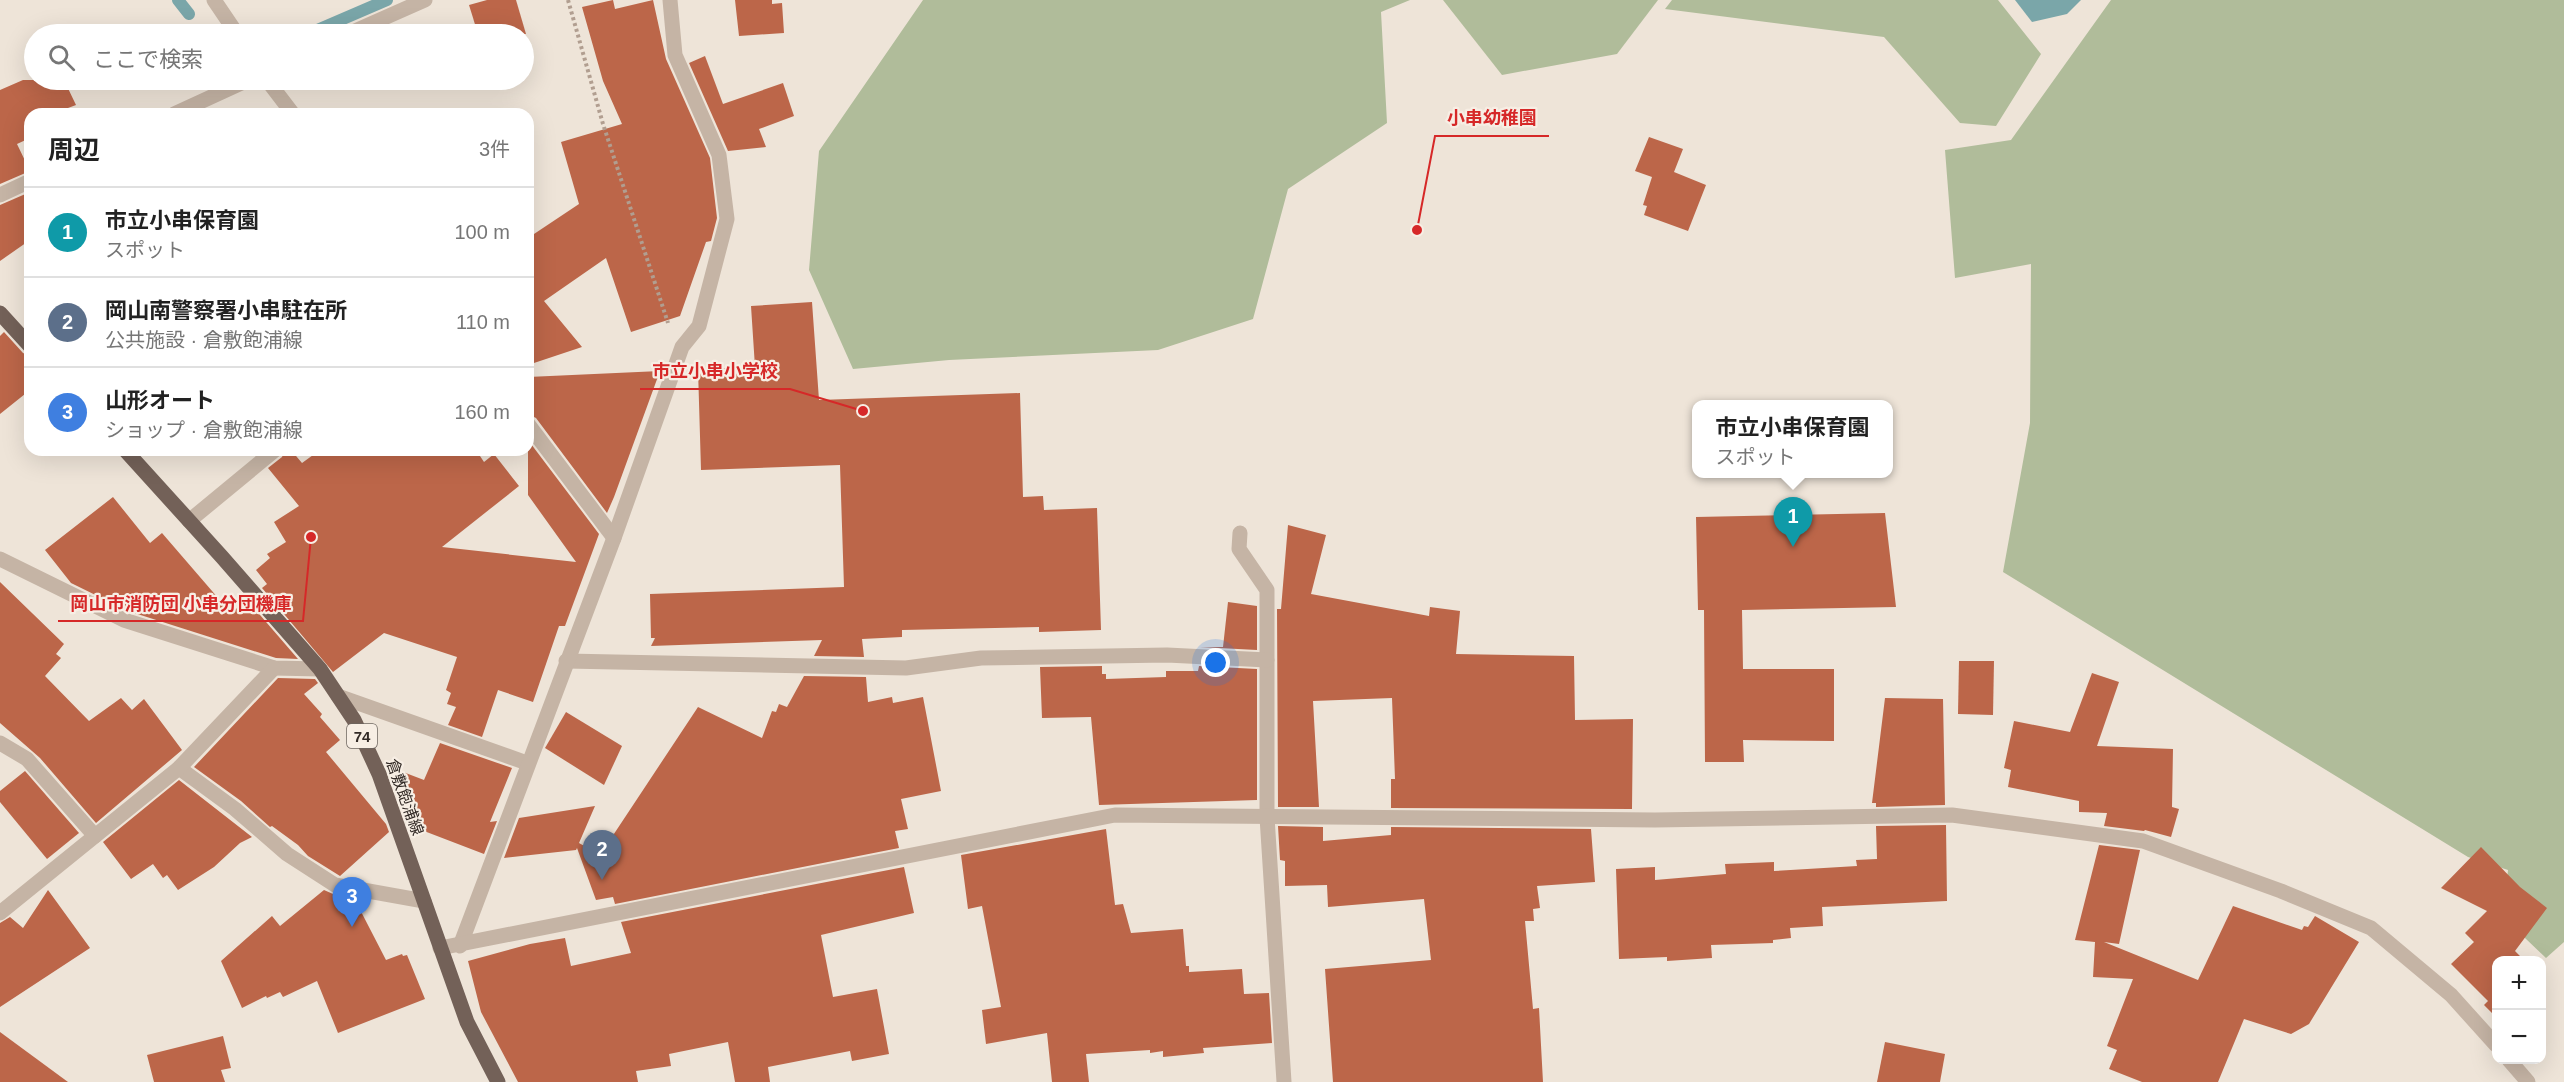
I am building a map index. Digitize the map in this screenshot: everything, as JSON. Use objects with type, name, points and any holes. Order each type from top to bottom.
[{"type":"main road","points":[[0,313],[24,339]]},
{"type":"main road","name":"倉敷飽浦線","points":[[130,456],[320,669],[354,720],[379,774],[467,1022],[498,1082]]},
{"type":"street","points":[[214,0],[230,24]]},
{"type":"street","points":[[371,24],[425,0]]},
{"type":"street","points":[[460,946],[614,538],[682,347],[699,326],[727,219],[719,155],[675,55],[670,0]]},
{"type":"street","points":[[187,108],[226,90]]},
{"type":"street","points":[[275,90],[288,108]]},
{"type":"street","points":[[0,195],[24,184]]},
{"type":"street","points":[[534,432],[614,538]]},
{"type":"street","points":[[189,521],[268,456]]},
{"type":"street","points":[[1240,533],[1239,549],[1267,590],[1266,817],[1284,1082]]},
{"type":"street","points":[[0,559],[124,620],[274,668],[320,669]]},
{"type":"street","points":[[566,661],[906,668],[993,658],[1167,655],[1267,660]]},
{"type":"street","points":[[0,913],[178,768],[274,668]]},
{"type":"street","points":[[338,696],[527,764]]},
{"type":"street","points":[[0,743],[27,759],[95,836]]},
{"type":"street","points":[[178,768],[235,809],[287,854],[335,885],[424,901]]},
{"type":"street","points":[[440,948],[460,946],[1115,816],[1655,820],[1952,815],[2143,841],[2281,891],[2371,928],[2451,995],[2492,1041]]},
{"type":"street","points":[[2513,1064],[2528,1082]]},
{"type":"path","points":[[568,0],[603,124],[669,327],[682,347]]},
{"type":"green space","points":[[923,0],[1410,0],[1381,12],[1387,123],[1288,189],[1253,319],[1158,350],[949,360],[853,369],[809,270],[819,151]]},
{"type":"green space","points":[[1443,0],[1658,0],[1617,54],[1502,75]]},
{"type":"green space","points":[[1672,0],[1998,0],[2041,54],[1996,126],[1960,123],[1884,37],[1665,9]]},
{"type":"green space","points":[[2111,0],[2564,0],[2564,942],[2546,958],[2503,917],[2508,870],[2468,857],[2003,572],[2030,423],[2031,264],[1955,278],[1945,150],[2011,140]]},
{"type":"water","points":[[2015,0],[2081,0],[2067,14],[2032,22]]},
{"type":"building","points":[[487,0],[516,0],[523,24],[475,24],[469,5]]},
{"type":"building","points":[[613,0],[615,9],[653,0],[666,59],[710,158],[717,218],[711,241],[706,242],[680,316],[631,332],[606,258],[544,301],[582,347],[534,363],[534,234],[579,204],[561,142],[622,124],[603,81],[582,7]]},
{"type":"building","points":[[735,0],[772,0],[772,4],[782,3],[784,33],[739,36]]},
{"type":"building","points":[[705,56],[723,104],[783,83],[794,116],[759,129],[766,147],[728,151],[689,63]]},
{"type":"building","points":[[24,80],[24,90],[69,90],[76,105],[68,108],[24,108],[24,141],[17,144],[24,159],[24,174],[0,184],[0,90]]},
{"type":"building","points":[[1649,137],[1683,149],[1674,172],[1706,185],[1688,231],[1644,215],[1647,206],[1643,205],[1652,177],[1635,171]]},
{"type":"building","points":[[24,195],[24,244],[0,261],[0,205]]},
{"type":"building","points":[[812,302],[819,400],[1020,393],[1023,497],[1043,496],[1044,510],[1097,508],[1101,630],[1039,632],[1039,627],[902,630],[902,637],[862,639],[864,657],[814,656],[822,640],[651,646],[655,638],[651,638],[650,594],[844,587],[840,465],[701,470],[698,369],[755,367],[751,306]]},
{"type":"building","points":[[4,332],[24,353],[24,395],[0,414],[0,336]]},
{"type":"building","points":[[660,371],[607,513],[534,417],[534,377]]},
{"type":"building","points":[[534,448],[599,534],[565,626],[559,626],[533,702],[498,690],[482,737],[448,725],[456,707],[447,704],[451,693],[446,690],[457,657],[384,633],[333,672],[262,588],[267,584],[256,570],[270,558],[267,554],[286,542],[274,522],[299,506],[268,468],[282,456],[296,456],[302,463],[312,456],[480,456],[484,462],[492,456],[496,456],[519,486],[442,547],[576,562],[528,495],[528,456],[534,456]]},
{"type":"building","points":[[113,497],[150,543],[162,533],[231,613],[247,600],[298,659],[276,658],[128,611],[71,583],[45,550]]},
{"type":"building","points":[[1885,513],[1896,607],[1742,610],[1743,669],[1834,669],[1834,741],[1743,740],[1744,762],[1705,762],[1704,610],[1698,610],[1696,517]]},
{"type":"building","points":[[1288,525],[1326,535],[1311,594],[1429,616],[1430,607],[1460,611],[1456,654],[1574,656],[1575,720],[1633,719],[1632,809],[1391,808],[1391,779],[1395,779],[1392,698],[1313,701],[1319,807],[1278,807],[1277,609],[1281,609]]},
{"type":"building","points":[[0,582],[64,644],[56,654],[61,658],[45,676],[89,721],[121,698],[132,710],[144,699],[182,750],[96,823],[40,758],[0,723]]},
{"type":"building","points":[[1228,602],[1257,606],[1257,650],[1200,647],[1223,647]]},
{"type":"building","points":[[1959,661],[1994,661],[1993,715],[1958,714]]},
{"type":"building","points":[[1102,666],[1102,674],[1106,674],[1106,679],[1166,677],[1166,671],[1198,671],[1199,666],[1257,669],[1257,800],[1099,805],[1091,717],[1042,718],[1040,667]]},
{"type":"building","points":[[2092,673],[2119,682],[2097,746],[2173,749],[2172,807],[2179,809],[2171,837],[2145,830],[2104,826],[2107,813],[2079,812],[2079,801],[2008,787],[2011,770],[2004,768],[2014,721],[2070,732]]},
{"type":"building","points":[[804,676],[866,677],[868,702],[892,697],[893,703],[923,697],[941,791],[901,799],[908,829],[895,831],[899,848],[615,904],[613,897],[596,900],[577,848],[576,850],[504,858],[519,818],[595,806],[579,843],[600,855],[698,707],[762,738],[772,711],[776,712],[779,704],[787,707]]},
{"type":"building","points":[[278,678],[315,679],[318,683],[304,694],[322,714],[320,717],[340,740],[326,752],[386,824],[389,832],[340,876],[308,856],[298,845],[272,826],[270,827],[241,801],[194,767]]},
{"type":"building","points":[[1885,698],[1943,699],[1945,805],[1876,807],[1876,803],[1872,803]]},
{"type":"building","points":[[566,712],[622,746],[604,785],[545,748]]},
{"type":"building","points":[[440,743],[512,768],[490,822],[497,821],[484,854],[424,831],[403,772],[424,780]]},
{"type":"building","points":[[25,771],[79,833],[47,859],[0,802],[0,791]]},
{"type":"building","points":[[179,780],[252,837],[240,843],[214,867],[178,890],[167,875],[163,878],[153,864],[131,879],[103,842]]},
{"type":"building","points":[[1946,825],[1947,901],[1822,907],[1823,926],[1790,928],[1791,938],[1773,940],[1773,943],[1711,945],[1712,958],[1667,961],[1667,957],[1619,959],[1616,869],[1655,867],[1655,880],[1726,874],[1725,864],[1774,862],[1774,871],[1857,866],[1856,860],[1877,859],[1876,826]]},
{"type":"building","points":[[1278,826],[1323,827],[1323,841],[1391,835],[1391,827],[1591,829],[1595,882],[1537,886],[1540,908],[1533,909],[1534,921],[1525,921],[1533,1009],[1539,1008],[1543,1082],[1333,1082],[1325,969],[1431,960],[1424,899],[1328,907],[1327,885],[1285,886],[1285,861],[1280,860]]},
{"type":"building","points":[[1106,829],[1115,905],[1123,904],[1131,933],[1183,929],[1186,966],[1189,966],[1189,972],[1242,969],[1244,994],[1269,993],[1272,1043],[1203,1048],[1204,1053],[1163,1057],[1163,1051],[1150,1053],[1150,1050],[1086,1054],[1089,1082],[1052,1082],[1047,1033],[986,1044],[982,1010],[1001,1007],[982,906],[968,909],[961,855]]},
{"type":"building","points":[[2099,845],[2140,850],[2119,944],[2104,942],[2198,980],[2233,906],[2302,930],[2304,926],[2308,927],[2315,916],[2359,942],[2309,1024],[2291,1034],[2244,1019],[2218,1082],[2142,1082],[2109,1069],[2117,1050],[2107,1046],[2133,979],[2093,977],[2095,942],[2075,940]]},
{"type":"building","points":[[2481,847],[2520,887],[2547,908],[2515,951],[2520,956],[2492,956],[2492,1013],[2484,1005],[2488,1001],[2451,964],[2474,942],[2465,933],[2487,911],[2441,888]]},
{"type":"building","points":[[904,867],[914,913],[821,935],[833,997],[877,989],[889,1054],[852,1061],[850,1051],[768,1067],[770,1082],[735,1082],[728,1042],[669,1054],[671,1066],[636,1071],[638,1082],[518,1082],[481,1012],[468,961],[530,944],[565,938],[571,966],[631,953],[621,922]]},
{"type":"building","points":[[48,890],[90,948],[0,1007],[0,923],[10,917],[23,928]]},
{"type":"building","points":[[324,890],[354,898],[386,960],[402,954],[407,955],[425,999],[338,1033],[317,981],[283,997],[280,992],[242,1008],[221,961],[272,916],[280,926]]},
{"type":"building","points":[[0,1032],[68,1082],[0,1082]]},
{"type":"building","points":[[223,1036],[231,1068],[221,1070],[225,1082],[154,1082],[147,1055]]},
{"type":"building","points":[[1885,1042],[1945,1054],[1940,1082],[1877,1082]]},
{"type":"waterway","points":[[178,0],[189,14]]},
{"type":"waterway","points":[[331,24],[387,0]]},
{"type":"place","name":"小串幼稚園","points":[[1417,230]]},
{"type":"place","name":"市立小串小学校","points":[[863,411]]},
{"type":"place","name":"岡山市消防団 小串分団機庫","points":[[311,537]]},
{"type":"place","name":"市立小串保育園","points":[[1793,547]]},
{"type":"place","name":"岡山南警察署小串駐在所","points":[[602,880]]},
{"type":"place","name":"山形オート","points":[[352,927]]}]
